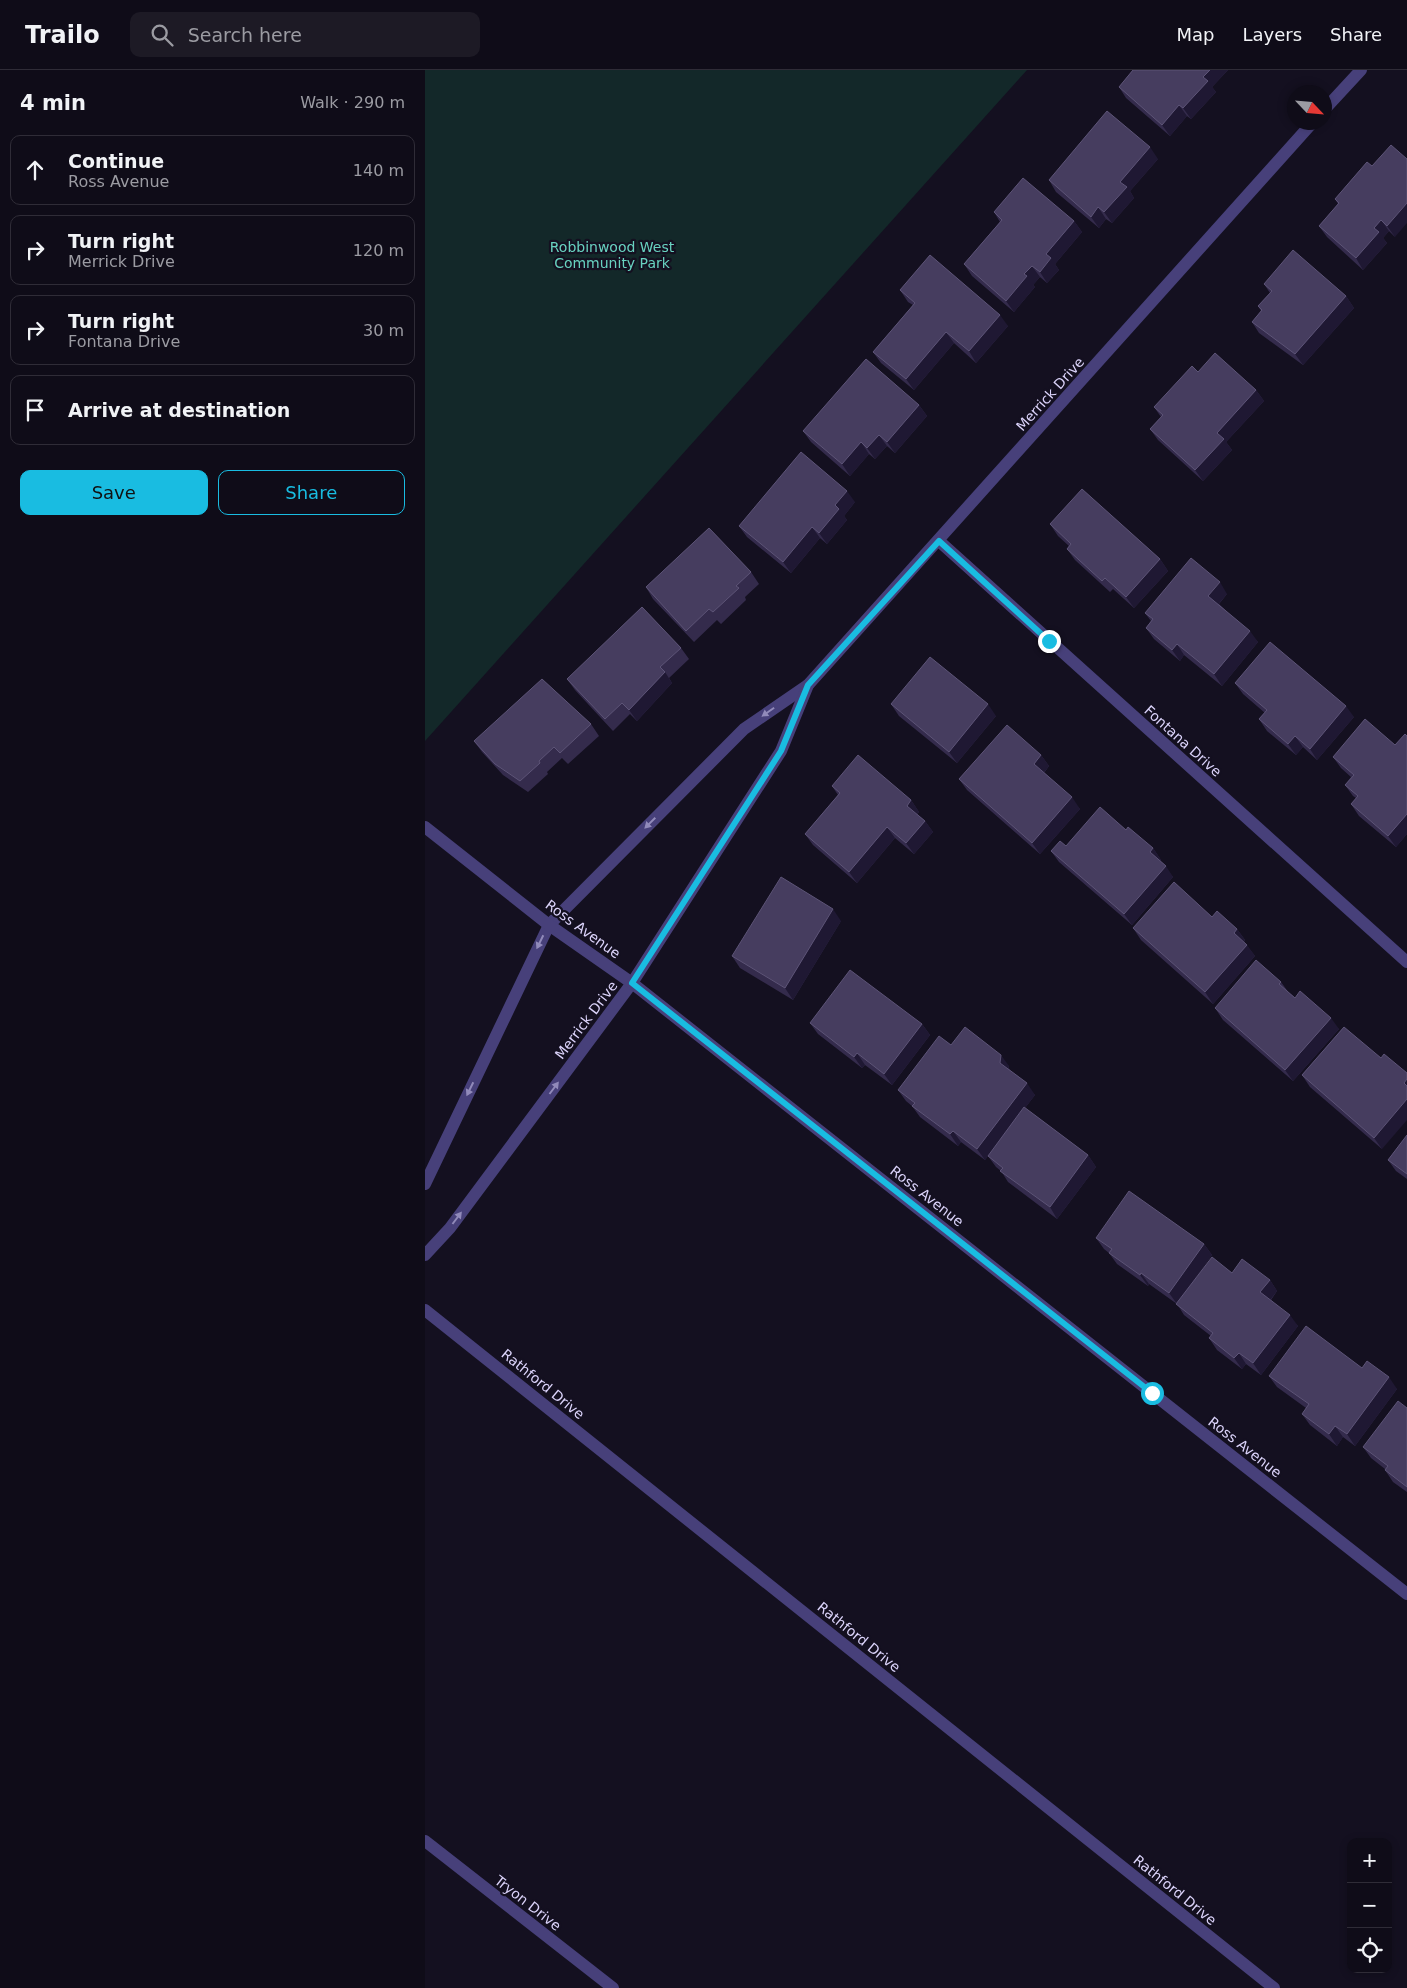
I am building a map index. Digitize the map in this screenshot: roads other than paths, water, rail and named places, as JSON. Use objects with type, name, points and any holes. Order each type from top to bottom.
[{"type":"street","points":[[1332,102],[1361,70]]},
{"type":"street","name":"Merrick Drive","points":[[425,1184],[549,924],[744,729],[808,685],[1306,130]]},
{"type":"street","name":"Fontana Drive","points":[[939,541],[1407,962]]},
{"type":"street","name":"Merrick Drive","points":[[425,1255],[450,1228],[632,983],[781,751],[808,685]]},
{"type":"street","name":"Ross Avenue","points":[[425,826],[549,924],[632,983],[1407,1594]]},
{"type":"street","name":"Rathford Drive","points":[[425,1310],[1274,1988]]},
{"type":"street","name":"Tryon Drive","points":[[425,1841],[613,1988]]},
{"type":"park label","name":"Robbinwood West Community Park","points":[[612,256]]}]
